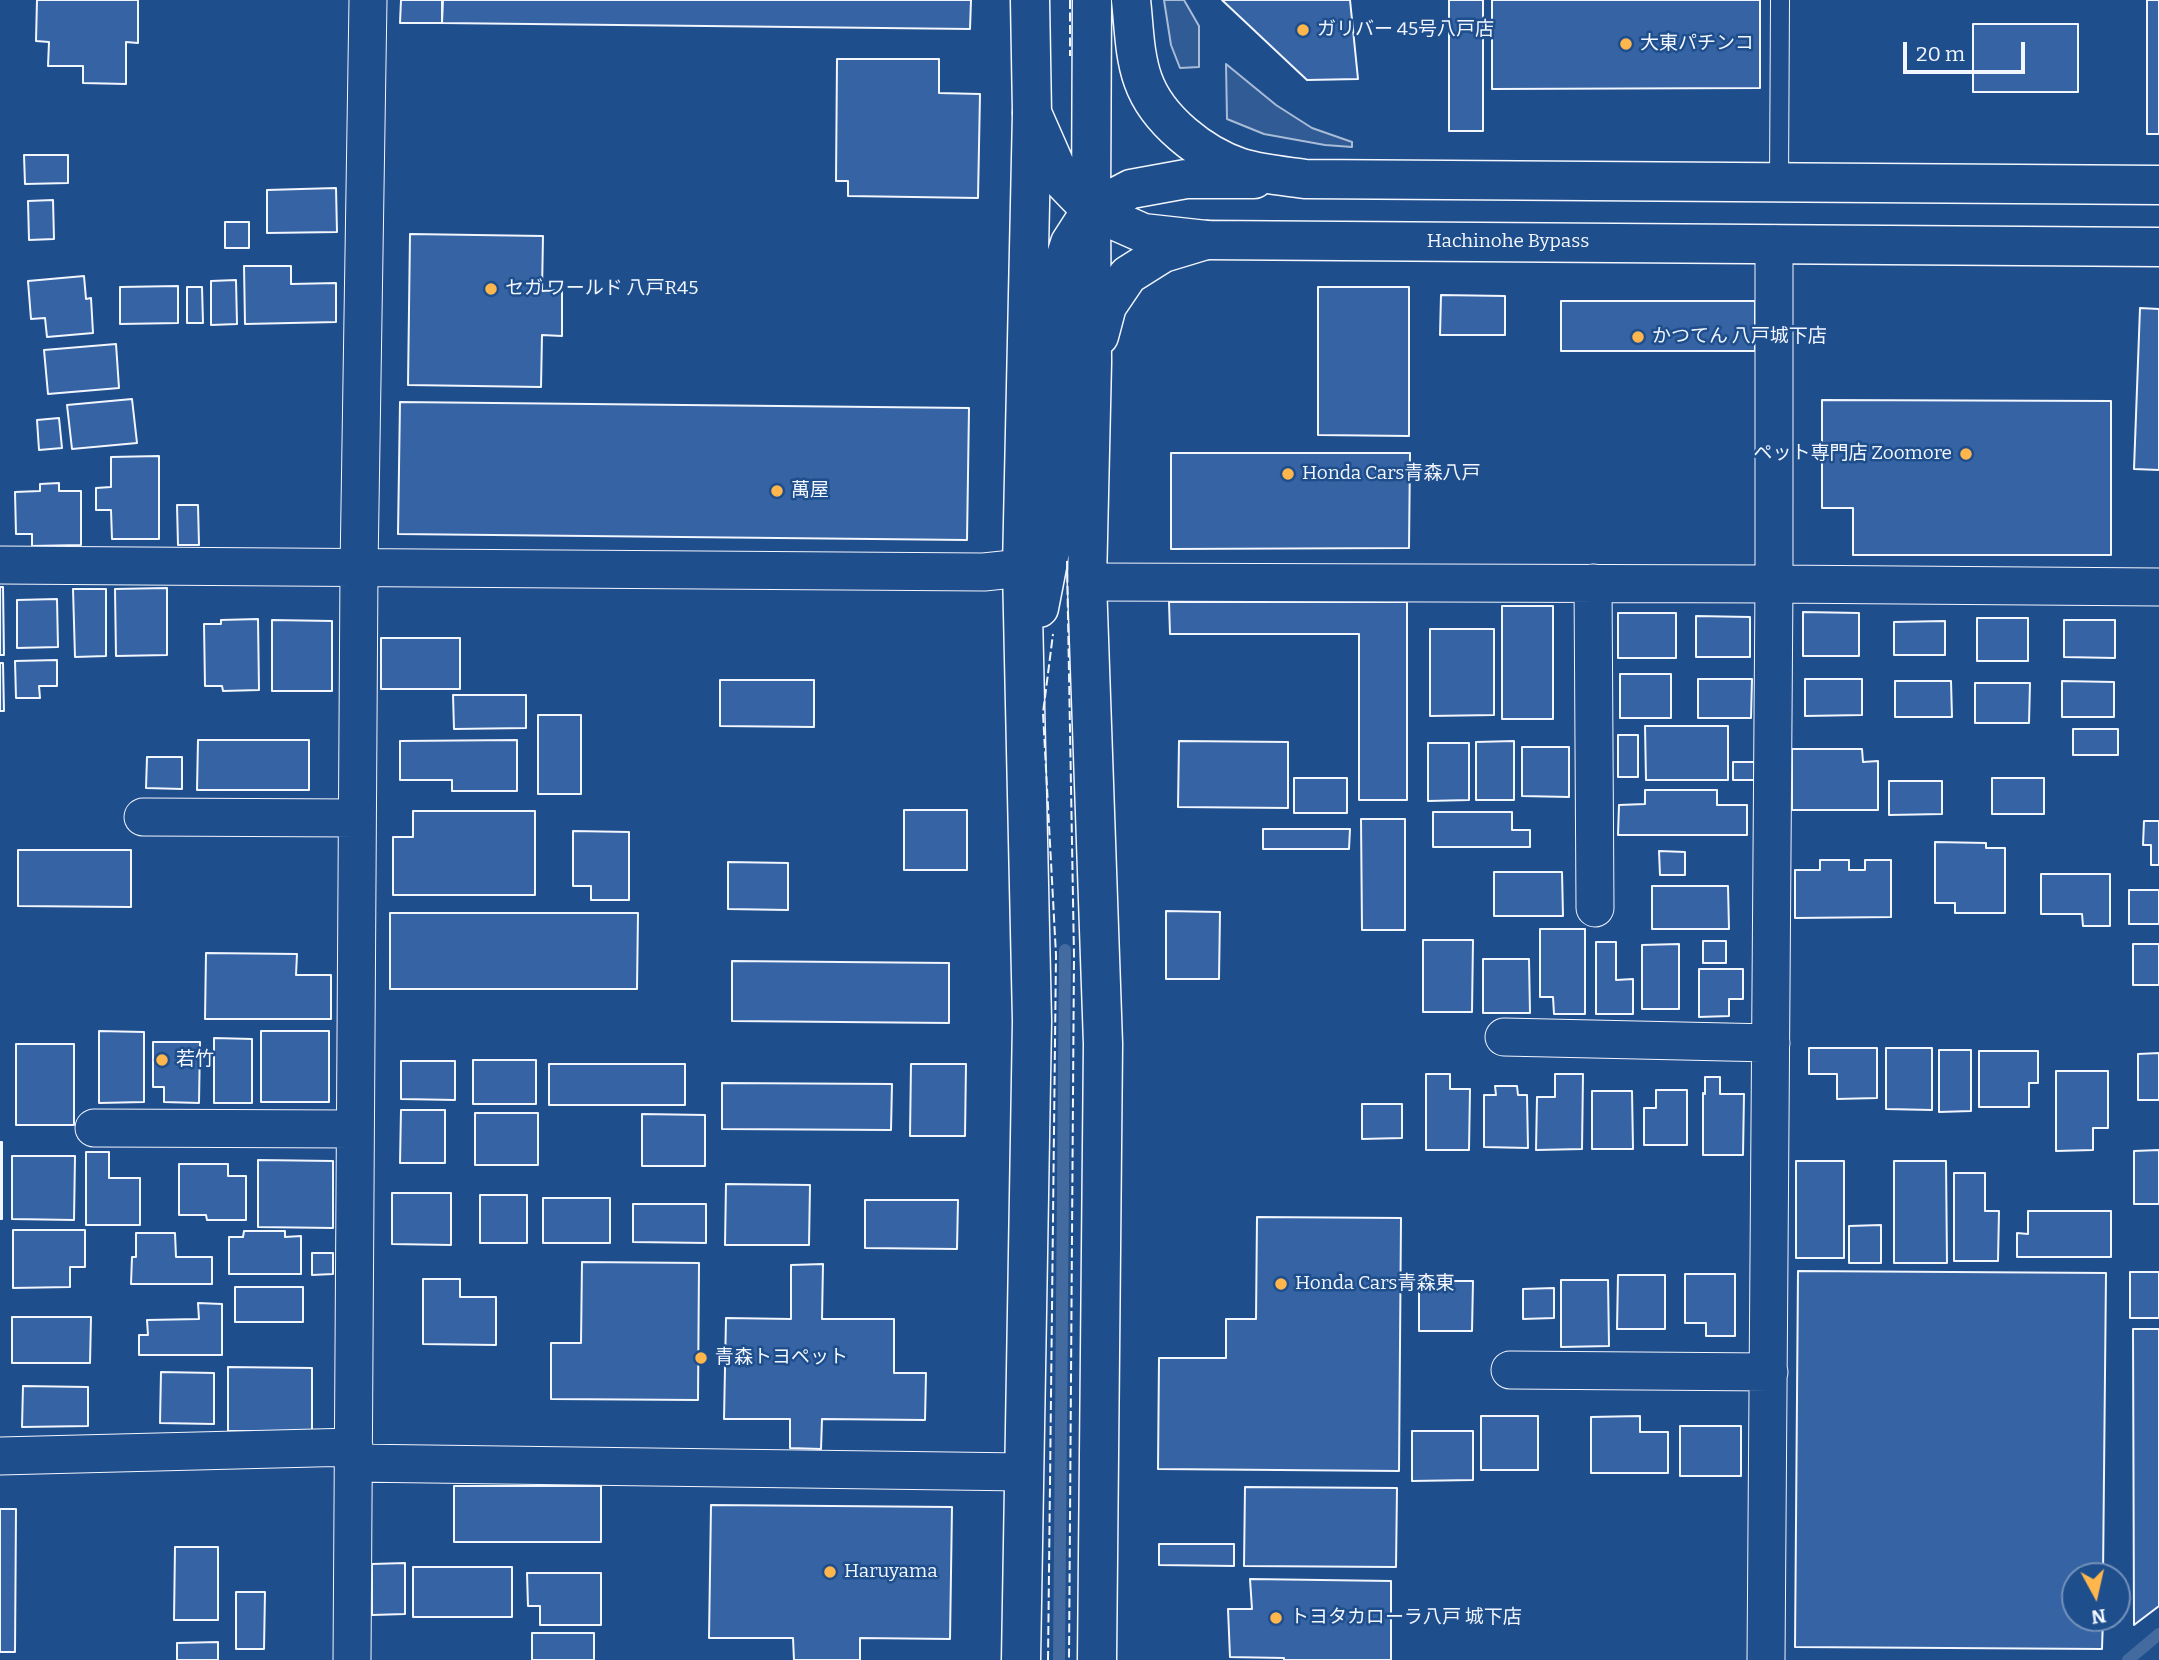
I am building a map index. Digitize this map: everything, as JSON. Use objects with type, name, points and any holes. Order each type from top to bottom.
[{"type":"main road","name":"Hachinohe Bypass","points":[[1030,0],[1032,113],[1061,179],[1091,210],[1143,233],[1206,240],[2159,247]]},
{"type":"main road","points":[[1092,0],[1092,362],[1087,582],[1103,1044],[1097,1660]]},
{"type":"main road","points":[[1130,0],[1143,81],[1158,108],[1194,145],[1241,168],[1305,179]]},
{"type":"main road","points":[[1021,1660],[1032,1021],[1022,568],[1032,113]]},
{"type":"main road","points":[[1023,688],[1052,541],[1055,340],[1059,277],[1070,243],[1091,210],[1131,189],[1186,179],[2159,185]]},
{"type":"main road","points":[[1092,362],[1107,306],[1128,275],[1163,253],[1206,240]]},
{"type":"street","points":[[352,1660],[359,569],[368,0]]},
{"type":"street","points":[[1766,1660],[1774,244]]},
{"type":"street","points":[[0,565],[984,572],[1022,568]]},
{"type":"street","points":[[1087,582],[2159,587]]},
{"type":"street","points":[[1593,583],[1595,908]]},
{"type":"street","points":[[143,817],[357,818]]},
{"type":"street","points":[[1504,1037],[1771,1043]]},
{"type":"street","points":[[94,1128],[355,1129]]},
{"type":"street","points":[[1510,1370],[1769,1372]]},
{"type":"street","points":[[0,1456],[354,1455],[1024,1472]]},
{"type":"lane","points":[[1779,183],[1780,0]]},
{"type":"shaded area","points":[[1164,0],[1184,0],[1199,26],[1199,67],[1180,68],[1171,45]]},
{"type":"shaded area","points":[[1226,64],[1276,105],[1312,128],[1352,142],[1352,147],[1264,134],[1227,119]]},
{"type":"building","points":[[37,0],[138,0],[138,43],[126,42],[126,84],[83,83],[83,66],[48,66],[49,42],[36,41]]},
{"type":"building","points":[[401,0],[442,0],[442,23],[400,23]]},
{"type":"building","points":[[443,0],[971,0],[970,29],[442,23]]},
{"type":"building","points":[[1222,0],[1350,0],[1358,79],[1307,80]]},
{"type":"building","points":[[1449,0],[1483,0],[1483,131],[1449,131]]},
{"type":"building","name":"大東パチンコ","points":[[1492,0],[1760,0],[1760,88],[1492,89]]},
{"type":"building","points":[[2147,0],[2159,0],[2159,134],[2147,134]]},
{"type":"building","points":[[1973,24],[2078,24],[2078,92],[1973,92]]},
{"type":"building","points":[[837,59],[939,59],[939,93],[980,94],[978,198],[848,196],[848,181],[836,181]]},
{"type":"building","points":[[24,155],[68,155],[68,183],[25,184]]},
{"type":"building","points":[[336,188],[337,232],[267,233],[267,190]]},
{"type":"building","points":[[53,200],[54,239],[29,240],[28,201]]},
{"type":"building","points":[[225,222],[249,222],[249,248],[225,248]]},
{"type":"building","points":[[410,234],[543,236],[542,291],[562,290],[562,336],[542,335],[541,387],[408,385]]},
{"type":"building","points":[[244,266],[291,266],[291,284],[336,283],[336,322],[245,324]]},
{"type":"building","points":[[84,276],[86,299],[91,298],[93,333],[47,337],[45,318],[31,319],[28,281]]},
{"type":"building","points":[[236,280],[237,324],[211,325],[211,281]]},
{"type":"building","points":[[178,286],[178,323],[120,324],[120,287]]},
{"type":"building","points":[[187,287],[202,287],[203,323],[187,323]]},
{"type":"building","points":[[1318,287],[1409,287],[1409,436],[1318,435]]},
{"type":"building","points":[[1441,295],[1505,296],[1505,335],[1440,335]]},
{"type":"building","points":[[1561,301],[1755,301],[1755,351],[1561,351]]},
{"type":"building","points":[[2140,308],[2159,309],[2159,470],[2134,469]]},
{"type":"building","points":[[116,344],[119,388],[48,394],[44,350]]},
{"type":"building","points":[[132,399],[137,443],[72,449],[67,405]]},
{"type":"building","name":"ペット専門店 Zoomore","points":[[1822,400],[2111,401],[2111,555],[1853,555],[1853,508],[1822,508]]},
{"type":"building","points":[[400,402],[969,408],[967,540],[398,534]]},
{"type":"building","points":[[59,418],[62,448],[39,450],[37,420]]},
{"type":"building","points":[[1171,453],[1410,453],[1409,548],[1171,549]]},
{"type":"building","points":[[159,456],[159,539],[112,539],[111,510],[96,510],[96,488],[111,487],[111,457]]},
{"type":"building","points":[[59,483],[59,491],[81,491],[81,545],[32,546],[32,534],[16,534],[15,492],[40,491],[40,484]]},
{"type":"building","points":[[177,505],[198,505],[199,545],[178,545]]},
{"type":"building","points":[[0,587],[3,587],[4,655],[0,655]]},
{"type":"building","points":[[167,588],[167,655],[116,656],[115,589]]},
{"type":"building","points":[[73,589],[106,589],[106,656],[75,657]]},
{"type":"building","points":[[57,599],[58,647],[17,648],[17,600]]},
{"type":"building","points":[[1169,602],[1407,602],[1407,800],[1359,800],[1359,634],[1170,634]]},
{"type":"building","points":[[1502,606],[1553,606],[1553,719],[1502,719]]},
{"type":"building","points":[[1803,612],[1859,613],[1859,656],[1803,656]]},
{"type":"building","points":[[1618,613],[1676,613],[1676,658],[1618,658]]},
{"type":"building","points":[[1696,616],[1750,617],[1750,657],[1696,657]]},
{"type":"building","points":[[1977,618],[2028,618],[2028,661],[1977,661]]},
{"type":"building","points":[[258,619],[259,690],[223,691],[222,686],[205,686],[204,624],[221,624],[221,620]]},
{"type":"building","points":[[272,620],[332,621],[332,691],[272,691]]},
{"type":"building","points":[[2064,620],[2115,620],[2115,658],[2064,657]]},
{"type":"building","points":[[1945,621],[1945,655],[1894,655],[1894,622]]},
{"type":"building","points":[[1430,629],[1494,629],[1494,715],[1430,716]]},
{"type":"building","points":[[381,638],[460,638],[460,689],[381,689]]},
{"type":"building","points":[[57,660],[57,686],[39,686],[40,698],[16,698],[15,661]]},
{"type":"building","points":[[0,663],[3,663],[4,711],[0,711]]},
{"type":"building","points":[[1620,674],[1671,674],[1671,718],[1620,718]]},
{"type":"building","points":[[1698,679],[1752,679],[1751,718],[1698,718]]},
{"type":"building","points":[[1805,679],[1862,679],[1862,715],[1805,716]]},
{"type":"building","points":[[720,680],[814,680],[814,727],[720,726]]},
{"type":"building","points":[[1895,681],[1951,681],[1952,717],[1895,717]]},
{"type":"building","points":[[2062,681],[2114,682],[2114,717],[2062,717]]},
{"type":"building","points":[[1975,683],[2030,683],[2029,723],[1975,723]]},
{"type":"building","points":[[453,695],[526,695],[526,728],[454,729]]},
{"type":"building","points":[[538,715],[581,715],[581,794],[538,794]]},
{"type":"building","points":[[1645,726],[1728,726],[1728,780],[1646,780]]},
{"type":"building","points":[[2073,729],[2118,729],[2118,755],[2073,755]]},
{"type":"building","points":[[1618,735],[1638,735],[1638,777],[1618,777]]},
{"type":"building","points":[[198,740],[309,740],[309,790],[197,790]]},
{"type":"building","points":[[517,740],[517,791],[452,791],[452,780],[400,780],[400,741]]},
{"type":"building","points":[[1179,741],[1288,742],[1288,808],[1178,807]]},
{"type":"building","points":[[1514,741],[1514,800],[1476,800],[1476,742]]},
{"type":"building","points":[[1428,743],[1469,743],[1469,800],[1428,801]]},
{"type":"building","points":[[1522,747],[1569,747],[1569,797],[1522,796]]},
{"type":"building","points":[[1792,749],[1862,749],[1863,762],[1878,761],[1878,810],[1792,810]]},
{"type":"building","points":[[147,757],[182,757],[182,789],[146,788]]},
{"type":"building","points":[[1733,762],[1754,762],[1754,780],[1733,780]]},
{"type":"building","points":[[1294,778],[1347,778],[1347,813],[1294,813]]},
{"type":"building","points":[[1992,778],[2044,778],[2044,814],[1992,814]]},
{"type":"building","points":[[1889,781],[1942,781],[1942,814],[1889,815]]},
{"type":"building","points":[[1645,790],[1717,790],[1717,805],[1747,805],[1747,835],[1618,835],[1619,805],[1645,804]]},
{"type":"building","points":[[904,810],[967,810],[967,870],[904,870]]},
{"type":"building","points":[[413,811],[535,811],[535,895],[393,895],[393,837],[413,837]]},
{"type":"building","points":[[1433,812],[1512,812],[1512,830],[1530,830],[1530,847],[1433,847]]},
{"type":"building","points":[[1361,819],[1405,819],[1405,930],[1362,930]]},
{"type":"building","points":[[2144,821],[2159,821],[2159,865],[2151,865],[2151,845],[2143,845]]},
{"type":"building","points":[[1263,829],[1350,829],[1349,849],[1263,849]]},
{"type":"building","points":[[573,831],[629,832],[629,900],[591,900],[591,886],[573,886]]},
{"type":"building","points":[[1935,842],[1986,843],[1986,848],[2005,848],[2005,913],[1955,913],[1955,903],[1935,903]]},
{"type":"building","points":[[18,850],[131,850],[131,907],[18,906]]},
{"type":"building","points":[[1659,851],[1685,852],[1685,875],[1660,875]]},
{"type":"building","points":[[1820,860],[1849,860],[1849,870],[1865,870],[1865,860],[1891,860],[1891,917],[1795,918],[1795,870],[1820,870]]},
{"type":"building","points":[[728,862],[788,863],[788,910],[728,909]]},
{"type":"building","points":[[1494,872],[1562,872],[1563,916],[1494,916]]},
{"type":"building","points":[[2041,874],[2110,874],[2110,926],[2083,926],[2082,914],[2041,914]]},
{"type":"building","points":[[1652,886],[1728,886],[1729,929],[1652,929]]},
{"type":"building","points":[[2129,890],[2159,890],[2159,924],[2129,924]]},
{"type":"building","points":[[1166,911],[1220,912],[1219,979],[1166,979]]},
{"type":"building","points":[[390,913],[638,913],[637,989],[390,989]]},
{"type":"building","points":[[1540,929],[1585,929],[1585,1014],[1554,1014],[1553,997],[1540,997]]},
{"type":"building","points":[[1423,940],[1473,940],[1472,1012],[1423,1012]]},
{"type":"building","points":[[1703,941],[1726,941],[1726,963],[1703,963]]},
{"type":"building","points":[[1596,942],[1616,942],[1616,980],[1633,979],[1633,1014],[1596,1014]]},
{"type":"building","points":[[1679,944],[1679,1009],[1642,1009],[1642,945]]},
{"type":"building","points":[[2133,944],[2159,944],[2159,985],[2133,985]]},
{"type":"building","points":[[206,953],[297,954],[296,975],[331,975],[331,1019],[205,1019]]},
{"type":"building","points":[[1483,959],[1529,959],[1530,1013],[1483,1013]]},
{"type":"building","points":[[732,961],[949,963],[949,1023],[732,1021]]},
{"type":"building","points":[[1699,969],[1743,969],[1743,999],[1729,999],[1729,1016],[1699,1017]]},
{"type":"building","points":[[99,1031],[144,1032],[144,1102],[99,1103]]},
{"type":"building","points":[[261,1031],[329,1031],[329,1102],[261,1102]]},
{"type":"building","points":[[214,1038],[252,1039],[252,1103],[214,1103]]},
{"type":"building","points":[[153,1042],[200,1042],[199,1103],[164,1102],[164,1087],[153,1087]]},
{"type":"building","points":[[16,1044],[74,1044],[74,1125],[16,1125]]},
{"type":"building","points":[[1809,1048],[1877,1048],[1877,1098],[1837,1099],[1837,1074],[1809,1074]]},
{"type":"building","points":[[1886,1048],[1932,1048],[1932,1110],[1886,1109]]},
{"type":"building","points":[[1939,1050],[1971,1050],[1971,1111],[1939,1112]]},
{"type":"building","points":[[1979,1051],[2038,1051],[2038,1083],[2029,1083],[2029,1107],[1979,1107]]},
{"type":"building","points":[[2159,1053],[2159,1100],[2138,1100],[2138,1054]]},
{"type":"building","points":[[473,1060],[536,1060],[536,1104],[473,1104]]},
{"type":"building","points":[[401,1061],[455,1061],[455,1100],[401,1099]]},
{"type":"building","points":[[549,1064],[685,1064],[685,1105],[549,1105]]},
{"type":"building","points":[[911,1064],[966,1064],[965,1136],[910,1136]]},
{"type":"building","points":[[2056,1071],[2108,1071],[2108,1128],[2093,1128],[2093,1150],[2056,1151]]},
{"type":"building","points":[[1426,1074],[1450,1074],[1450,1089],[1470,1089],[1469,1150],[1426,1150]]},
{"type":"building","points":[[1555,1074],[1583,1074],[1582,1149],[1536,1150],[1537,1097],[1555,1097]]},
{"type":"building","points":[[1705,1077],[1720,1077],[1720,1094],[1744,1094],[1743,1155],[1703,1155]]},
{"type":"building","points":[[722,1083],[892,1084],[891,1130],[722,1129]]},
{"type":"building","points":[[1495,1086],[1517,1086],[1518,1095],[1527,1095],[1528,1148],[1484,1147],[1484,1095],[1496,1095]]},
{"type":"building","points":[[1656,1090],[1687,1090],[1687,1145],[1644,1145],[1644,1108],[1656,1108]]},
{"type":"building","points":[[1592,1091],[1632,1091],[1633,1149],[1592,1149]]},
{"type":"building","points":[[1362,1104],[1402,1104],[1402,1138],[1362,1139]]},
{"type":"building","points":[[401,1110],[445,1110],[445,1163],[400,1163]]},
{"type":"building","points":[[475,1113],[538,1113],[538,1165],[475,1165]]},
{"type":"building","points":[[642,1114],[705,1115],[705,1166],[642,1166]]},
{"type":"building","points":[[2,1142],[2,1219],[0,1219]]},
{"type":"building","points":[[2159,1150],[2159,1204],[2134,1204],[2134,1151]]},
{"type":"building","points":[[86,1152],[109,1152],[109,1178],[140,1178],[140,1225],[86,1225]]},
{"type":"building","points":[[12,1156],[75,1156],[74,1220],[12,1219]]},
{"type":"building","points":[[258,1160],[333,1161],[333,1228],[258,1227]]},
{"type":"building","points":[[1796,1161],[1844,1161],[1844,1258],[1796,1258]]},
{"type":"building","points":[[1894,1161],[1946,1161],[1947,1263],[1894,1263]]},
{"type":"building","points":[[179,1164],[228,1164],[228,1176],[246,1176],[246,1220],[207,1220],[206,1215],[179,1215]]},
{"type":"building","points":[[1954,1173],[1985,1173],[1985,1211],[1999,1211],[1998,1261],[1954,1261]]},
{"type":"building","points":[[726,1184],[810,1185],[809,1245],[725,1245]]},
{"type":"building","points":[[392,1193],[451,1193],[451,1245],[392,1244]]},
{"type":"building","points":[[480,1195],[527,1195],[527,1243],[480,1243]]},
{"type":"building","points":[[543,1198],[610,1198],[610,1243],[543,1243]]},
{"type":"building","points":[[865,1200],[958,1200],[957,1249],[865,1248]]},
{"type":"building","points":[[633,1204],[706,1204],[706,1243],[633,1242]]},
{"type":"building","points":[[2028,1211],[2111,1211],[2111,1257],[2017,1257],[2017,1233],[2028,1234]]},
{"type":"building","points":[[1257,1217],[1401,1218],[1399,1471],[1158,1469],[1159,1358],[1226,1358],[1226,1319],[1256,1319]]},
{"type":"building","points":[[1881,1225],[1881,1263],[1849,1263],[1849,1226]]},
{"type":"building","points":[[13,1230],[85,1230],[85,1267],[70,1267],[70,1287],[13,1288]]},
{"type":"building","points":[[244,1231],[285,1231],[285,1237],[301,1236],[301,1274],[229,1274],[229,1237],[243,1237]]},
{"type":"building","points":[[136,1233],[175,1233],[176,1257],[212,1257],[212,1284],[131,1284],[132,1257],[136,1257]]},
{"type":"building","points":[[312,1253],[333,1253],[333,1274],[312,1275]]},
{"type":"building","points":[[582,1262],[699,1263],[698,1400],[551,1399],[551,1343],[581,1343]]},
{"type":"building","points":[[823,1264],[822,1319],[894,1319],[894,1373],[926,1373],[925,1420],[822,1419],[821,1449],[790,1448],[790,1419],[724,1419],[726,1318],[791,1319],[791,1265]]},
{"type":"building","points":[[1798,1271],[2106,1273],[2103,1562],[2061,1562],[2061,1632],[2103,1632],[2102,1649],[1795,1647]]},
{"type":"building","points":[[2130,1272],[2159,1272],[2159,1318],[2130,1318]]},
{"type":"building","points":[[1685,1274],[1735,1274],[1735,1336],[1706,1336],[1706,1323],[1685,1323]]},
{"type":"building","points":[[1618,1275],[1665,1275],[1665,1329],[1617,1329]]},
{"type":"building","points":[[423,1279],[460,1279],[460,1297],[496,1297],[496,1345],[423,1344]]},
{"type":"building","points":[[1561,1280],[1608,1280],[1609,1346],[1561,1347]]},
{"type":"building","points":[[1419,1281],[1473,1281],[1472,1331],[1419,1331]]},
{"type":"building","points":[[235,1287],[303,1287],[303,1322],[235,1322]]},
{"type":"building","points":[[1554,1288],[1554,1318],[1523,1319],[1523,1289]]},
{"type":"building","points":[[198,1303],[222,1304],[222,1355],[139,1355],[139,1335],[148,1335],[147,1320],[199,1319]]},
{"type":"building","points":[[12,1317],[91,1317],[90,1363],[12,1363]]},
{"type":"building","points":[[2133,1329],[2159,1329],[2159,1606],[2134,1625]]},
{"type":"building","points":[[228,1367],[312,1368],[312,1431],[228,1431]]},
{"type":"building","points":[[161,1372],[214,1373],[214,1424],[160,1423]]},
{"type":"building","points":[[23,1386],[88,1387],[88,1426],[22,1427]]},
{"type":"building","points":[[1481,1416],[1538,1416],[1538,1470],[1481,1470]]},
{"type":"building","points":[[1640,1416],[1640,1432],[1668,1432],[1668,1473],[1591,1473],[1591,1417]]},
{"type":"building","points":[[1680,1426],[1741,1426],[1741,1476],[1680,1476]]},
{"type":"building","points":[[1412,1431],[1473,1431],[1473,1480],[1412,1481]]},
{"type":"building","points":[[454,1486],[601,1486],[601,1542],[454,1542]]},
{"type":"building","points":[[1245,1487],[1397,1488],[1396,1567],[1244,1566]]},
{"type":"building","name":"Haruyama","points":[[711,1505],[952,1507],[950,1639],[860,1638],[860,1660],[794,1660],[793,1638],[709,1638]]},
{"type":"building","points":[[0,1509],[16,1509],[15,1652],[0,1652]]},
{"type":"building","points":[[1159,1544],[1234,1544],[1234,1566],[1159,1565]]},
{"type":"building","points":[[175,1547],[218,1547],[218,1620],[174,1620]]},
{"type":"building","points":[[405,1563],[405,1614],[372,1615],[372,1564]]},
{"type":"building","points":[[413,1567],[512,1567],[512,1617],[413,1617]]},
{"type":"building","points":[[527,1573],[601,1573],[601,1625],[540,1625],[540,1606],[528,1606]]},
{"type":"building","points":[[1250,1579],[1391,1581],[1391,1660],[1230,1657],[1228,1609],[1252,1609]]},
{"type":"building","points":[[236,1592],[265,1592],[264,1649],[236,1649]]},
{"type":"building","points":[[532,1633],[594,1633],[594,1660],[532,1660]]},
{"type":"building","points":[[218,1642],[218,1660],[177,1660],[177,1643]]},
{"type":"waterway","points":[[1059,1660],[1065,950]]},
{"type":"waterway","points":[[2128,1660],[2159,1634]]},
{"type":"fence","points":[[1070,0],[1070,56]]},
{"type":"fence","points":[[1067,561],[1074,956],[1069,1660]]},
{"type":"fence","points":[[1048,1660],[1056,955],[1043,713],[1053,634]]},
{"type":"place","name":"ガリバー 45号八戸店","points":[[1303,30]]},
{"type":"place","name":"大東パチンコ","points":[[1626,44]]},
{"type":"place","name":"セガ ワールド 八戸R45","points":[[491,289]]},
{"type":"place","name":"かつてん 八戸城下店","points":[[1638,337]]},
{"type":"place","name":"ペット専門店 Zoomore","points":[[1966,454]]},
{"type":"place","name":"Honda Cars青森八戸","points":[[1288,474]]},
{"type":"place","name":"萬屋","points":[[777,491]]},
{"type":"place","name":"若竹","points":[[162,1060]]},
{"type":"place","name":"Honda Cars青森東","points":[[1281,1284]]},
{"type":"place","name":"青森トヨペット","points":[[701,1358]]},
{"type":"place","name":"Haruyama","points":[[830,1572]]},
{"type":"place","name":"トヨタカローラ八戸 城下店","points":[[1276,1618]]}]
